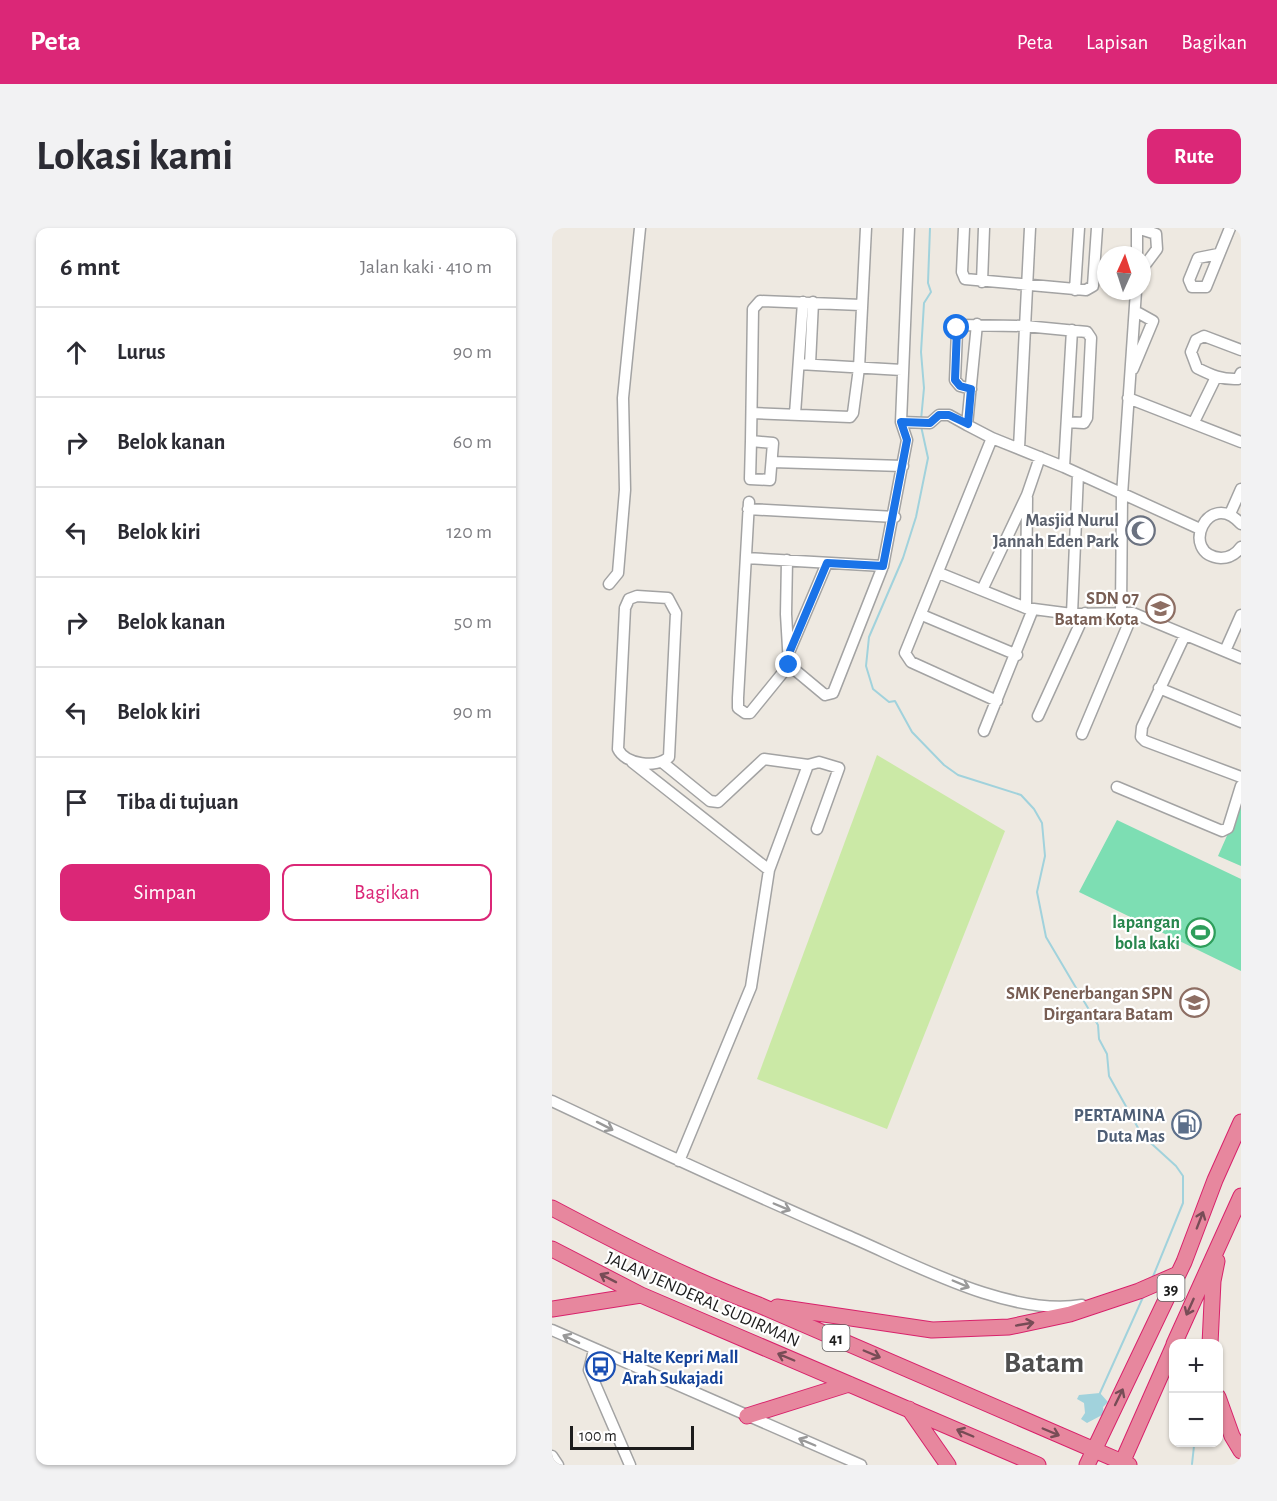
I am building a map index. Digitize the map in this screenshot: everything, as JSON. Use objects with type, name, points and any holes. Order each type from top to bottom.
[{"type":"highway","name":"39","points":[[1088,1465],[1093,1450],[1181,1268],[1215,1180],[1241,1122]]},
{"type":"highway","name":"39","points":[[1176,1339],[1240,1199]]},
{"type":"highway","name":"JALAN JENDERAL SUDIRMAN","points":[[552,1208],[651,1260],[1124,1464]]},
{"type":"highway","points":[[1210,1339],[1213,1281],[1221,1240]]},
{"type":"highway","name":"JALAN JENDERAL SUDIRMAN","points":[[552,1249],[641,1295],[1038,1465]]},
{"type":"highway","points":[[759,1305],[889,1325],[932,1330],[969,1330],[1009,1327],[1047,1320],[1145,1288],[1181,1268],[1205,1272]]},
{"type":"highway","points":[[552,1309],[641,1295]]},
{"type":"highway","name":"39","points":[[1124,1464],[1169,1356]]},
{"type":"highway","points":[[747,1416],[849,1384]]},
{"type":"highway","points":[[909,1409],[948,1465]]},
{"type":"highway","points":[[1223,1409],[1241,1451]]},
{"type":"street","points":[[609,584],[618,573],[625,490],[623,398],[640,228]]},
{"type":"street","points":[[752,413],[850,417],[853,413],[859,368],[866,228]]},
{"type":"street","points":[[789,665],[825,695],[833,693],[883,566],[895,517],[907,440],[903,422],[902,370],[909,228]]},
{"type":"street","points":[[964,228],[962,276],[965,279],[1075,290],[1090,290],[1093,286],[1096,228]]},
{"type":"street","points":[[982,282],[984,228]]},
{"type":"street","points":[[1019,448],[1030,228]]},
{"type":"street","points":[[1075,290],[1079,228]]},
{"type":"street","points":[[1137,246],[1137,228],[1156,234],[1157,249],[1151,257]]},
{"type":"street","points":[[1218,254],[1230,228]]},
{"type":"street","points":[[1082,734],[1127,613],[1122,495],[1136,300]]},
{"type":"street","points":[[752,441],[773,443],[770,480],[750,479],[753,309],[760,301],[861,305]]},
{"type":"street","points":[[795,414],[805,364],[808,302]]},
{"type":"street","points":[[1129,379],[1153,321],[1135,311]]},
{"type":"street","points":[[971,389],[960,386],[955,380],[957,331],[963,324],[1025,326],[1087,332],[1091,338],[1086,421],[1077,424],[1067,422]]},
{"type":"street","points":[[968,424],[977,324]]},
{"type":"street","points":[[1064,467],[1072,330]]},
{"type":"street","points":[[1241,350],[1209,336],[1196,340],[1191,351],[1194,364],[1216,377],[1238,379],[1241,374]]},
{"type":"street","points":[[805,364],[902,370]]},
{"type":"street","points":[[1194,422],[1216,377]]},
{"type":"street","points":[[1128,398],[1241,442]]},
{"type":"street","points":[[903,422],[930,423],[939,415],[949,415],[992,438],[1064,467],[1200,529]]},
{"type":"street","points":[[992,438],[922,615],[906,647],[906,658],[997,701]]},
{"type":"street","points":[[982,590],[1028,495],[1040,457]]},
{"type":"street","points":[[772,462],[903,466]]},
{"type":"street","points":[[1072,614],[1078,474]]},
{"type":"street","points":[[1230,514],[1241,489]]},
{"type":"street","points":[[984,731],[1017,655],[1030,608],[1028,495]]},
{"type":"street","points":[[787,560],[786,614],[790,651],[789,665],[750,712],[740,711],[738,698],[748,506],[895,517]]},
{"type":"street","points":[[1241,524],[1230,514],[1215,514],[1203,522],[1200,529],[1201,544],[1211,555],[1226,558],[1241,547]]},
{"type":"street","points":[[746,558],[883,566]]},
{"type":"street","points":[[790,651],[827,563]]},
{"type":"street","points":[[939,573],[1030,608],[1072,614],[1127,613],[1241,658]]},
{"type":"street","points":[[633,762],[662,762],[669,757],[676,613],[668,598],[637,596],[629,599],[625,608],[618,749],[621,756],[633,762],[769,870]]},
{"type":"street","points":[[1038,716],[1085,613]]},
{"type":"street","points":[[922,615],[1017,655]]},
{"type":"street","points":[[1225,651],[1241,615]]},
{"type":"street","points":[[1185,635],[1142,727],[1141,737],[1145,741],[1241,777]]},
{"type":"street","points":[[1159,688],[1241,722]]},
{"type":"street","points":[[662,762],[710,801],[718,802],[764,759],[808,765],[819,762],[839,768],[817,829]]},
{"type":"street","points":[[679,1161],[751,987],[769,870],[808,765]]},
{"type":"street","points":[[1117,788],[1222,831],[1228,828],[1241,786]]},
{"type":"street","points":[[552,1101],[679,1161],[857,1240],[1001,1299],[1065,1307],[1103,1302]]},
{"type":"street","points":[[552,1330],[861,1465]]},
{"type":"street","points":[[594,1350],[589,1370],[630,1465]]},
{"type":"street","points":[[552,1456],[558,1465]]},
{"type":"green space","points":[[877,755],[1005,831],[887,1129],[757,1079]]},
{"type":"green space","points":[[1241,804],[1241,866],[1218,856]]},
{"type":"green space","name":"lapangan bola kaki","points":[[1117,820],[1241,879],[1241,971],[1079,892]]},
{"type":"water","points":[[1100,1393],[1108,1402],[1103,1407],[1104,1414],[1087,1423],[1081,1419],[1085,1413],[1084,1403],[1077,1399],[1079,1395]]},
{"type":"waterway","points":[[921,420],[924,388],[921,352],[924,303],[931,292],[928,283],[930,228]]},
{"type":"waterway","points":[[921,426],[928,458],[916,517],[903,558],[869,637],[866,666],[873,689],[889,702],[895,701],[912,732],[944,765],[958,775],[1021,795],[1034,809],[1042,823],[1045,856],[1037,892],[1046,937],[1098,1025],[1099,1039],[1107,1054],[1109,1076],[1142,1135],[1176,1166],[1183,1176],[1183,1203],[1152,1279]]},
{"type":"waterway","points":[[1100,1393],[1144,1295]]},
{"type":"waterway","points":[[1192,1464],[1194,1447]]},
{"type":"place","name":"Masjid Nurul Jannah Eden Park","points":[[1140,530]]},
{"type":"place","name":"SDN 07 Batam Kota","points":[[1160,608]]},
{"type":"place","name":"lapangan bola kaki","points":[[1201,932]]},
{"type":"place","name":"SMK Penerbangan SPN Dirgantara Batam","points":[[1194,1003]]},
{"type":"place","name":"PERTAMINA Duta Mas","points":[[1186,1125]]},
{"type":"place","name":"Halte Kepri Mall Arah Sukajadi","points":[[601,1367]]},
{"type":"district","name":"Batam","points":[[1044,1362]]},
{"type":"route","points":[[789,665],[790,651],[827,563],[883,566],[895,517],[907,440],[901,422],[930,423],[939,415],[949,415],[968,424],[971,389],[960,386],[955,380],[957,328]]}]
